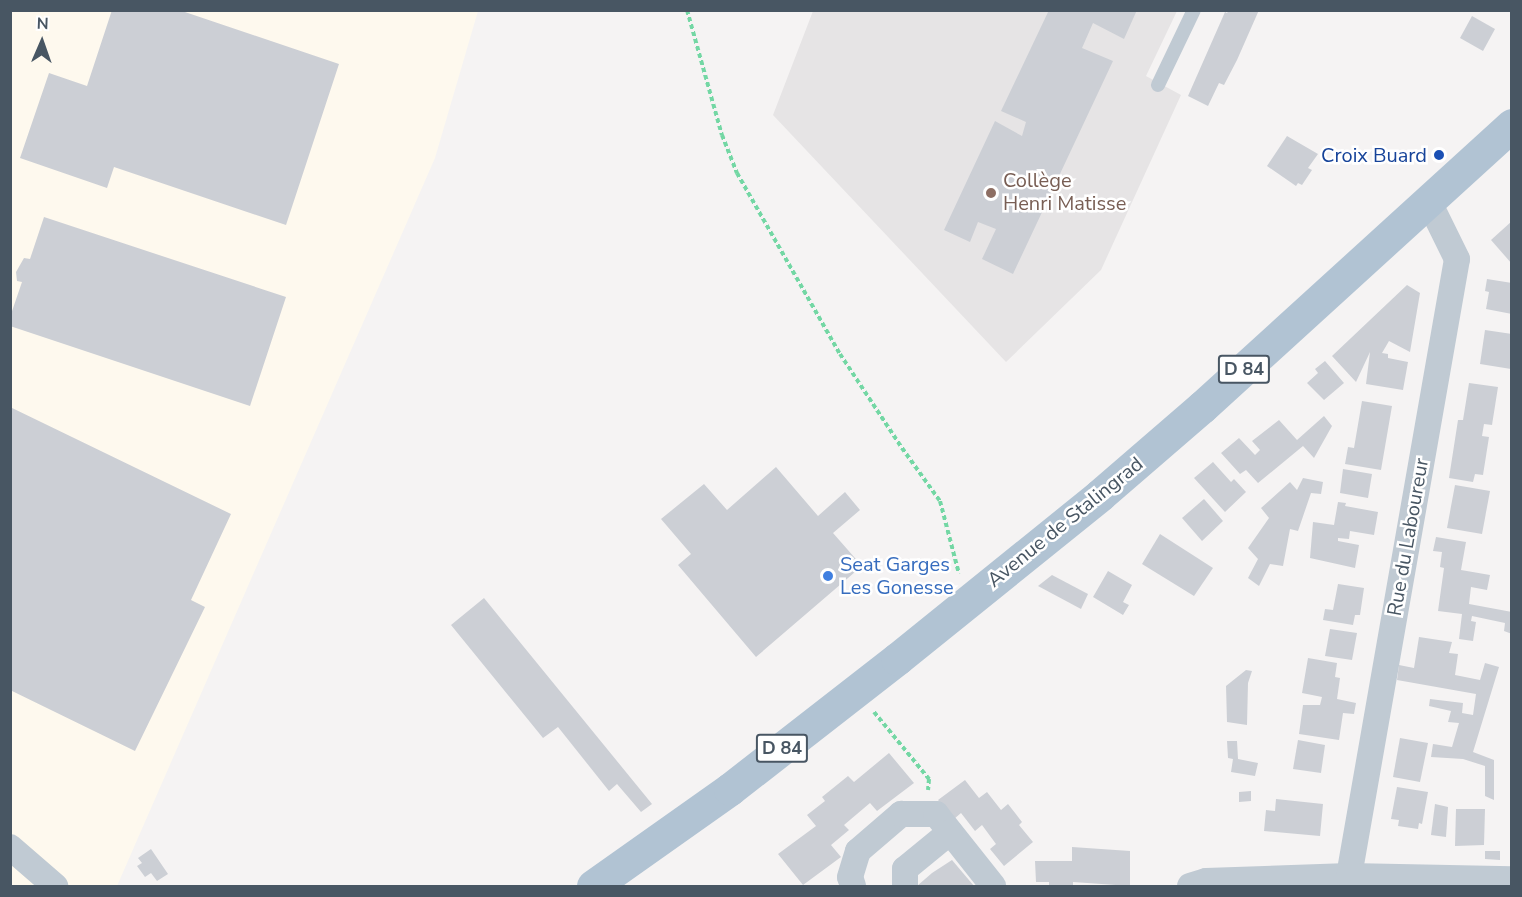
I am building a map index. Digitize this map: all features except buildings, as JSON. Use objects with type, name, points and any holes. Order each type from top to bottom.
[{"type":"main road","name":"Avenue de Stalingrad","points":[[593,886],[730,789],[1100,495],[1202,408],[1512,125]]},
{"type":"street","name":"Rue du Laboureur","points":[[1349,876],[1457,259],[1429,202]]},
{"type":"street","points":[[853,886],[850,877],[858,851],[901,814],[936,814],[993,886]]},
{"type":"street","points":[[905,886],[905,869],[950,832]]},
{"type":"street","points":[[10,847],[55,886]]},
{"type":"street","points":[[1190,886],[1206,881],[1349,876],[1512,879]]},
{"type":"lane","points":[[1158,85],[1194,10]]},
{"type":"path","points":[[687,10],[722,135],[737,173],[840,354],[940,501],[966,602]]},
{"type":"path","points":[[856,691],[929,779],[927,814]]},
{"type":"shaded area","points":[[10,11],[478,11],[435,158],[117,886],[11,886]]},
{"type":"shaded area","name":"Collège Henri Matisse","points":[[813,11],[1177,11],[1146,76],[1181,95],[1101,270],[1006,362],[773,115]]},
{"type":"place","name":"Croix Buard","points":[[1439,155]]},
{"type":"place","name":"Collège Henri Matisse","points":[[991,193]]},
{"type":"place","name":"Seat Garges Les Gonesse","points":[[828,576]]}]
